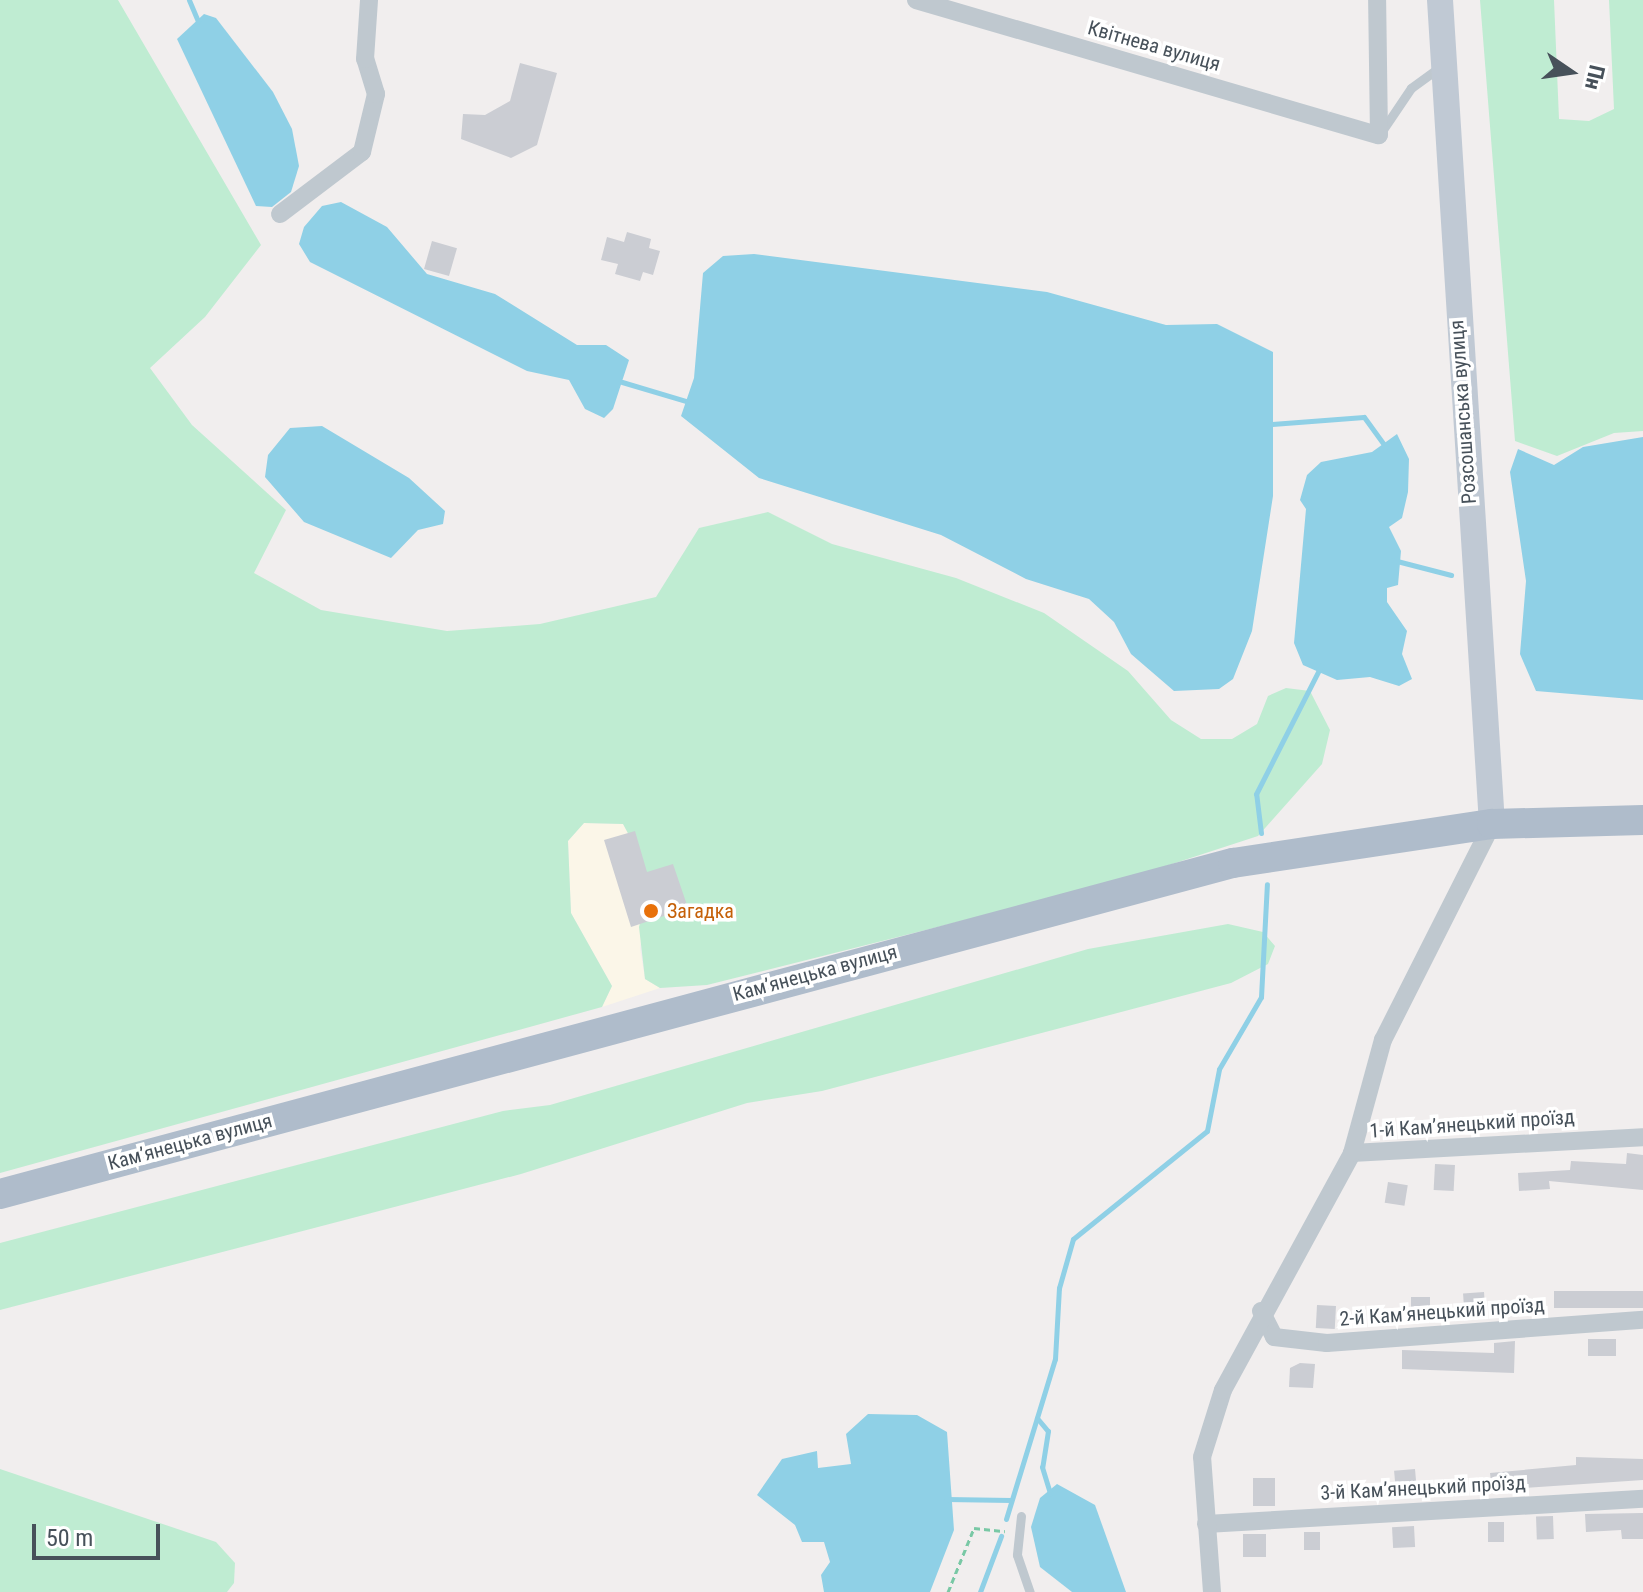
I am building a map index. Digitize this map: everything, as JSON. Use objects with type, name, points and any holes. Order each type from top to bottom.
[{"type":"main road","name":"Камʼянецька вулиця","points":[[0,1194],[1233,863],[1492,824],[1643,820]]},
{"type":"street","points":[[280,214],[362,152],[376,94],[365,59],[369,0]]},
{"type":"street","name":"Квітнева вулиця","points":[[916,0],[1379,135]]},
{"type":"street","points":[[1377,0],[1379,135]]},
{"type":"street","name":"Розсошанська вулиця","points":[[1440,0],[1492,824]]},
{"type":"street","points":[[1212,1592],[1202,1457],[1261,1311],[1352,1153],[1383,1040],[1492,824]]},
{"type":"street","name":"1-й Камʼянецький проїзд","points":[[1352,1153],[1643,1137]]},
{"type":"street","name":"2-й Камʼянецький проїзд","points":[[1261,1311],[1274,1337],[1327,1343],[1643,1320]]},
{"type":"street","name":"3-й Камʼянецький проїзд","points":[[1206,1524],[1643,1499]]},
{"type":"lane","points":[[1379,135],[1411,88],[1444,64]]},
{"type":"lane","points":[[1021,1516],[1017,1555],[1030,1592]]},
{"type":"path","points":[[948,1592],[974,1528],[1019,1533]]},
{"type":"shaded area","points":[[584,823],[623,824],[638,852],[647,893],[640,948],[645,979],[660,988],[602,1007],[612,986],[571,913],[568,841]]},
{"type":"green space","points":[[0,0],[118,0],[261,245],[205,317],[150,368],[192,425],[286,510],[254,573],[321,610],[447,631],[540,624],[656,597],[699,528],[768,512],[832,544],[956,578],[1044,613],[1128,671],[1171,720],[1201,739],[1232,739],[1257,724],[1268,696],[1286,688],[1310,691],[1330,730],[1322,764],[1258,836],[1120,881],[707,985],[660,988],[645,979],[639,927],[647,893],[638,852],[623,824],[584,823],[568,841],[571,913],[612,986],[602,1007],[0,1173]]},
{"type":"green space","points":[[1480,0],[1554,0],[1559,119],[1589,121],[1614,109],[1609,0],[1643,0],[1643,431],[1614,433],[1557,456],[1515,441]]},
{"type":"green space","points":[[1228,924],[1263,932],[1275,946],[1268,964],[1231,983],[822,1091],[747,1103],[521,1174],[0,1310],[0,1243],[503,1111],[550,1105],[1088,949]]},
{"type":"green space","points":[[0,1469],[216,1542],[235,1563],[234,1583],[227,1592],[0,1592]]},
{"type":"water","points":[[204,14],[216,18],[273,92],[292,129],[299,166],[291,192],[272,207],[256,206],[177,39]]},
{"type":"water","points":[[341,202],[387,227],[427,274],[495,294],[577,345],[606,345],[629,360],[613,409],[604,418],[585,409],[569,380],[527,371],[310,262],[299,244],[304,227],[322,206]]},
{"type":"water","points":[[754,254],[1047,292],[1166,325],[1217,324],[1273,352],[1273,496],[1252,631],[1233,679],[1219,689],[1174,691],[1131,654],[1114,622],[1089,599],[1026,579],[941,535],[759,478],[681,416],[694,378],[703,273],[723,256]]},
{"type":"water","points":[[322,426],[409,478],[445,511],[443,524],[418,530],[391,558],[304,522],[265,477],[268,455],[290,428]]},
{"type":"water","points":[[1397,434],[1409,459],[1408,492],[1402,518],[1389,527],[1401,551],[1398,585],[1387,588],[1387,602],[1407,631],[1402,654],[1412,679],[1399,686],[1370,677],[1337,680],[1303,665],[1294,643],[1306,509],[1300,500],[1307,475],[1321,462],[1372,452]]},
{"type":"water","points":[[1643,437],[1643,700],[1536,691],[1520,654],[1526,581],[1510,472],[1518,449],[1554,465],[1583,447]]},
{"type":"water","points":[[868,1414],[917,1415],[947,1432],[954,1530],[930,1592],[824,1592],[821,1575],[830,1562],[824,1542],[802,1542],[795,1525],[757,1495],[782,1459],[817,1451],[818,1468],[851,1464],[846,1434]]},
{"type":"water","points":[[1057,1484],[1095,1505],[1126,1592],[1072,1592],[1040,1567],[1031,1527],[1040,1498]]},
{"type":"building","points":[[520,63],[557,73],[537,145],[511,158],[461,139],[463,114],[485,115],[510,101]]},
{"type":"building","points":[[627,232],[651,239],[649,248],[660,251],[653,275],[643,272],[640,281],[615,274],[618,264],[601,260],[607,237],[624,242]]},
{"type":"building","points":[[432,241],[457,248],[449,276],[424,269]]},
{"type":"building","points":[[635,831],[647,872],[673,864],[688,908],[631,927],[604,840]]},
{"type":"building","points":[[1627,1153],[1643,1155],[1643,1190],[1549,1181],[1550,1189],[1519,1191],[1518,1173],[1570,1170],[1571,1161],[1626,1164]]},
{"type":"building","points":[[1435,1164],[1455,1165],[1454,1191],[1434,1190]]},
{"type":"building","points":[[1388,1182],[1408,1185],[1404,1206],[1385,1203]]},
{"type":"building","points":[[1554,1291],[1643,1291],[1643,1308],[1554,1308]]},
{"type":"building","points":[[1484,1292],[1486,1318],[1465,1319],[1463,1293]]},
{"type":"building","points":[[1411,1297],[1430,1297],[1430,1317],[1411,1317]]},
{"type":"building","points":[[1317,1305],[1336,1306],[1335,1329],[1316,1328]]},
{"type":"building","points":[[1588,1339],[1616,1339],[1616,1356],[1588,1356]]},
{"type":"building","points":[[1515,1341],[1514,1373],[1402,1369],[1402,1350],[1494,1353],[1494,1343]]},
{"type":"building","points":[[1300,1363],[1315,1364],[1313,1388],[1289,1387],[1290,1368]]},
{"type":"building","points":[[1576,1457],[1643,1459],[1643,1480],[1492,1490],[1490,1473],[1576,1465]]},
{"type":"building","points":[[1415,1469],[1417,1492],[1396,1494],[1394,1471]]},
{"type":"building","points":[[1253,1478],[1275,1478],[1275,1506],[1253,1506]]},
{"type":"building","points":[[1643,1513],[1643,1539],[1622,1539],[1621,1530],[1586,1532],[1585,1514]]},
{"type":"building","points":[[1553,1516],[1554,1539],[1537,1540],[1536,1517]]},
{"type":"building","points":[[1488,1522],[1504,1522],[1504,1542],[1488,1542]]},
{"type":"building","points":[[1414,1526],[1415,1547],[1393,1548],[1392,1527]]},
{"type":"building","points":[[1304,1532],[1320,1532],[1320,1550],[1304,1550]]},
{"type":"building","points":[[1243,1534],[1266,1534],[1266,1557],[1243,1557]]},
{"type":"waterway","points":[[189,0],[198,21]]},
{"type":"waterway","points":[[622,382],[686,401]]},
{"type":"waterway","points":[[1272,424],[1364,417],[1386,447]]},
{"type":"waterway","points":[[1393,560],[1451,575]]},
{"type":"waterway","points":[[1261,833],[1256,794],[1321,666]]},
{"type":"waterway","points":[[1006,1519],[1055,1359],[1059,1288],[1073,1239],[1207,1131],[1219,1069],[1261,997],[1267,884]]},
{"type":"waterway","points":[[1037,1418],[1048,1431],[1042,1467],[1050,1494]]},
{"type":"waterway","points":[[946,1499],[1011,1500]]},
{"type":"waterway","points":[[980,1592],[1001,1536]]},
{"type":"place","name":"Загадка","points":[[651,911]]}]
